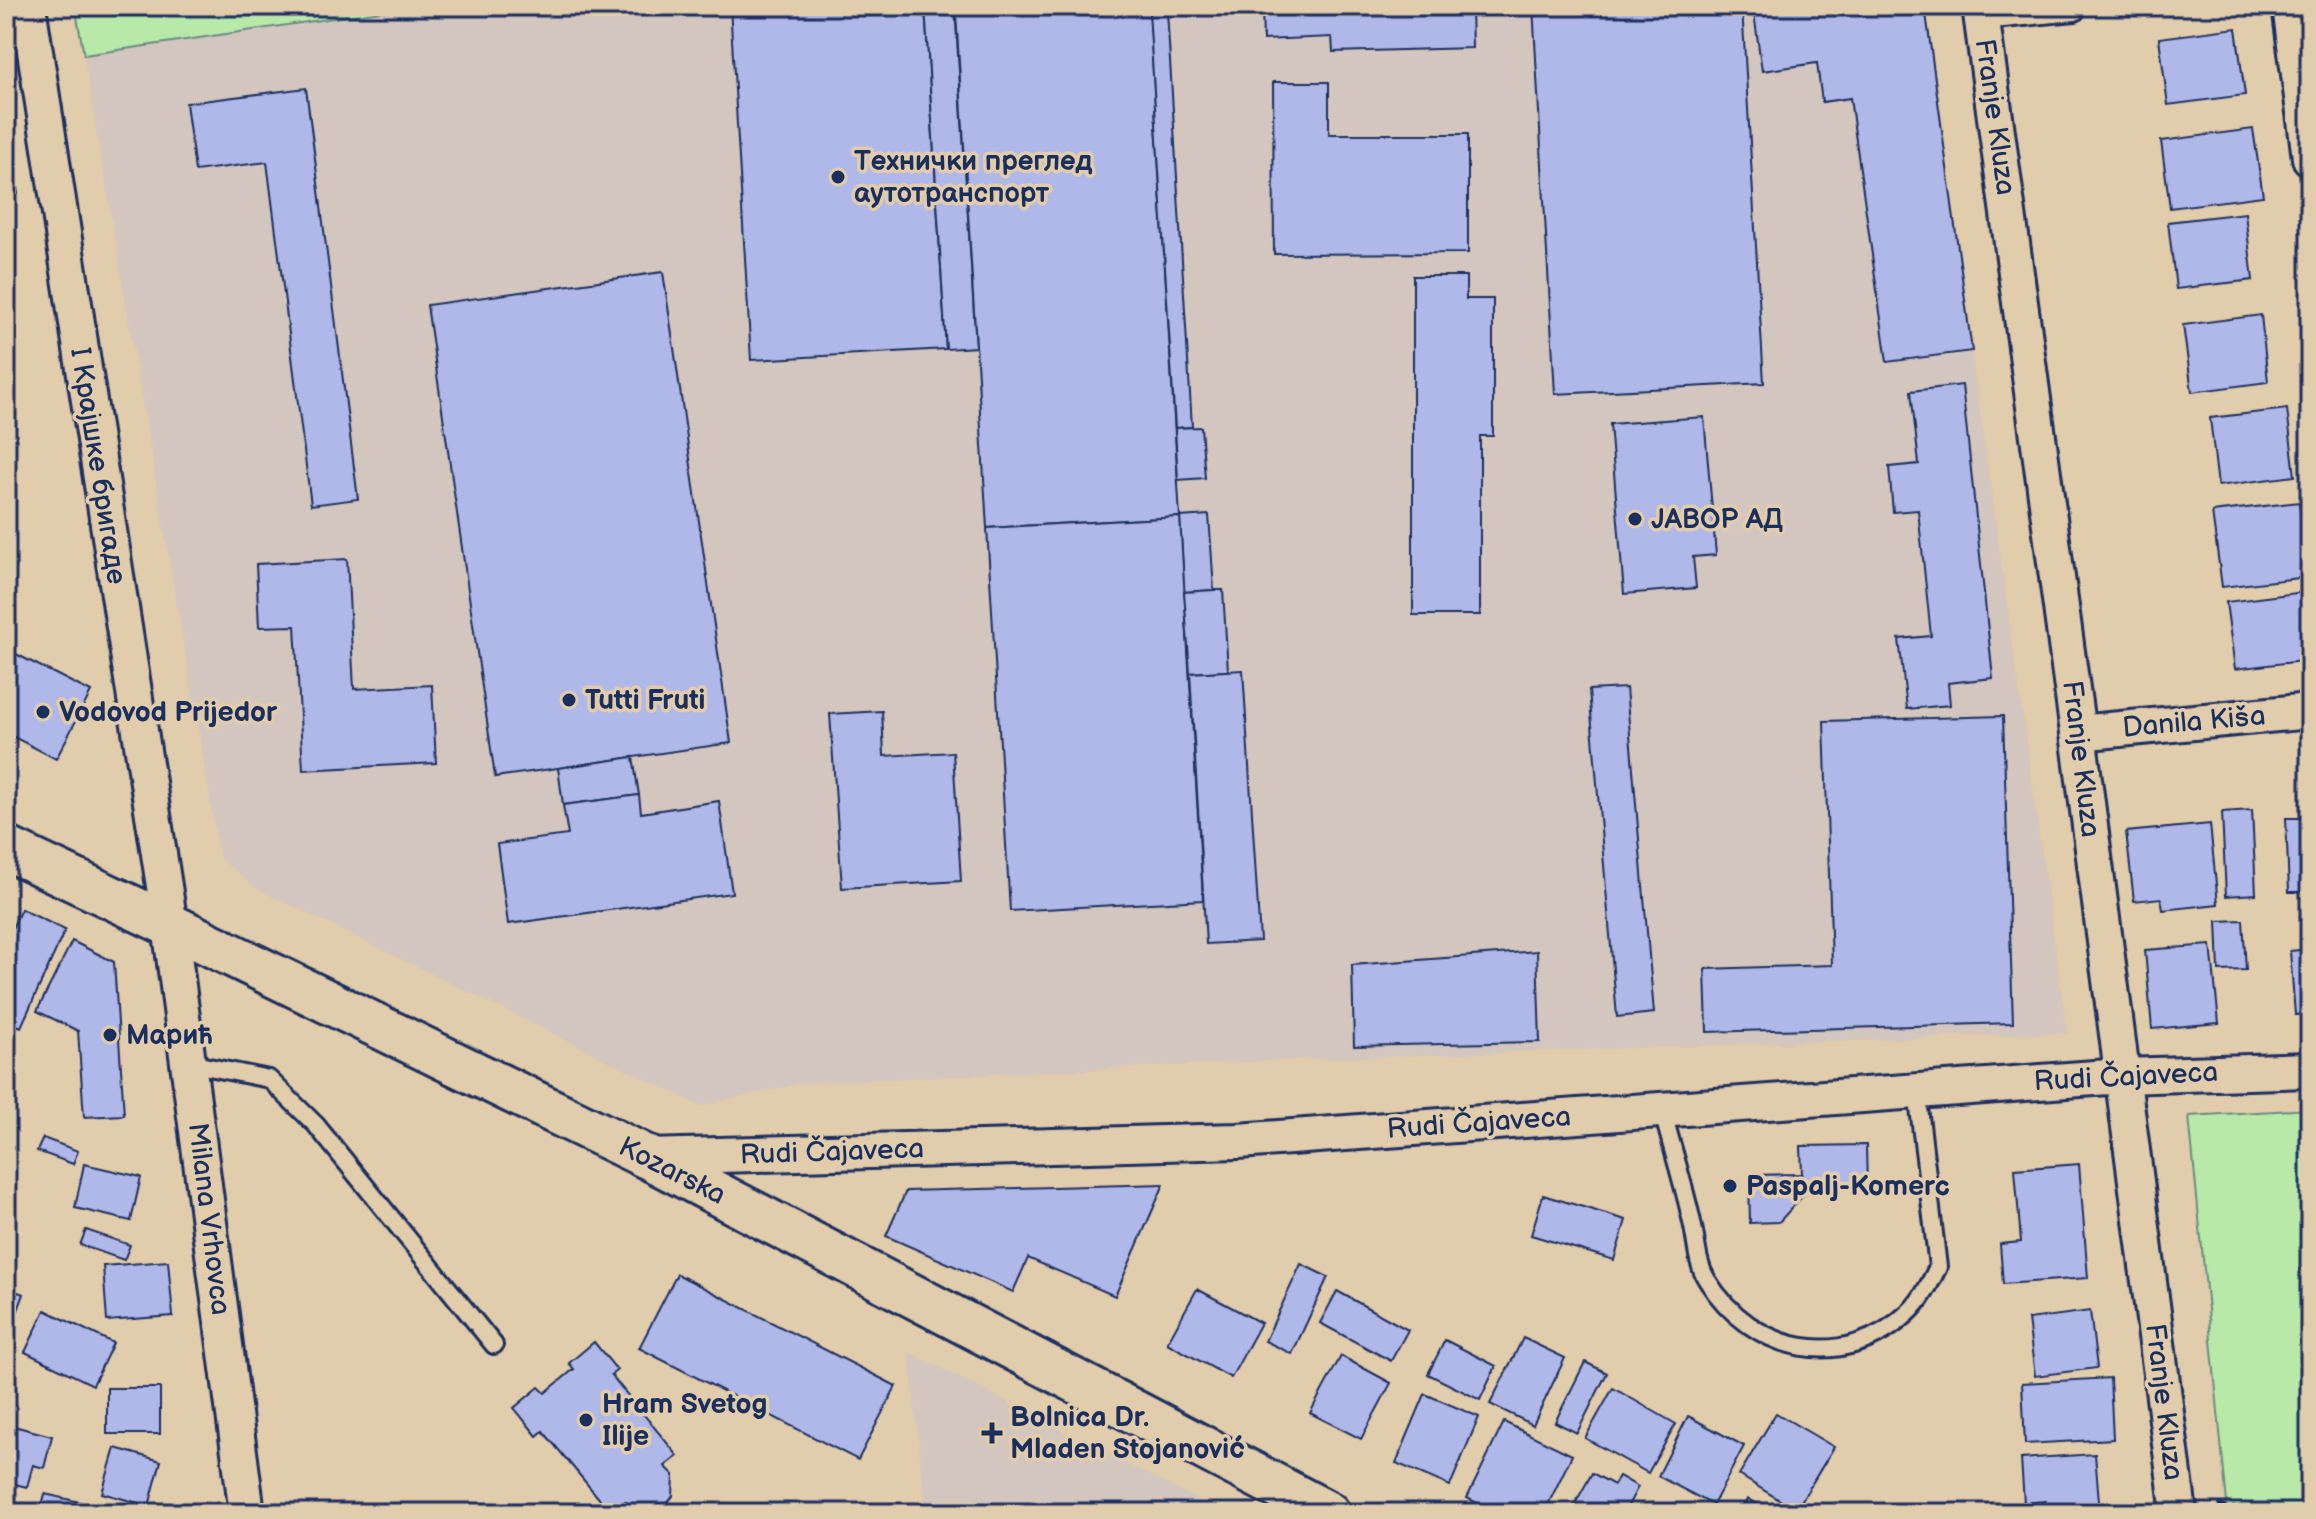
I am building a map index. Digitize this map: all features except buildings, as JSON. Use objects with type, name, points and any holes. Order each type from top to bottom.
[{"type":"street","name":"I Крајшке бригаде","points":[[28,6],[170,925]]},
{"type":"street","points":[[2290,6],[2310,158]]},
{"type":"street","name":"Franje Kluza","points":[[1981,14],[2178,1507]]},
{"type":"street","name":"Danila Kiša","points":[[2078,733],[2310,711]]},
{"type":"street","name":"Kozarska","points":[[6,848],[647,1157],[1328,1513]]},
{"type":"street","name":"Milana Vrhovca","points":[[170,925],[247,1513]]},
{"type":"street","name":"Rudi Čajaveca","points":[[647,1157],[1238,1141],[2122,1076],[2310,1070]]},
{"type":"lane","points":[[1981,14],[2075,12]]},
{"type":"lane","points":[[189,1063],[269,1079],[316,1125],[494,1345]]},
{"type":"lane","points":[[1662,1109],[1705,1278],[1731,1313],[1769,1339],[1801,1348],[1845,1347],[1886,1331],[1910,1311],[1927,1289],[1938,1267],[1917,1091]]},
{"type":"path","points":[[2178,1507],[2269,1513]]},
{"type":"shaded area","points":[[415,6],[1923,6],[2067,1033],[1314,1059],[802,1083],[701,1106],[256,888],[220,858],[84,55]]},
{"type":"shaded area","name":"Bolnica Dr. Mladen Stojanović","points":[[909,1352],[1223,1513],[926,1513]]},
{"type":"green space","points":[[75,6],[415,6],[84,55]]},
{"type":"green space","points":[[2310,1109],[2310,1513],[2228,1513],[2189,1116]]},
{"type":"place","name":"Технички преглед аутотранспорт","points":[[838,177]]},
{"type":"place","name":"ЈАВОР АД","points":[[1635,519]]},
{"type":"place","name":"Tutti Fruti","points":[[569,700]]},
{"type":"place","name":"Vodovod Prijedor","points":[[43,712]]},
{"type":"place","name":"Марић","points":[[110,1035]]},
{"type":"place","name":"Paspalj-Komerc","points":[[1730,1186]]},
{"type":"place","name":"Hram Svetog Ilije","points":[[586,1420]]},
{"type":"place","name":"Bolnica Dr. Mladen Stojanović","points":[[992,1433]]}]
